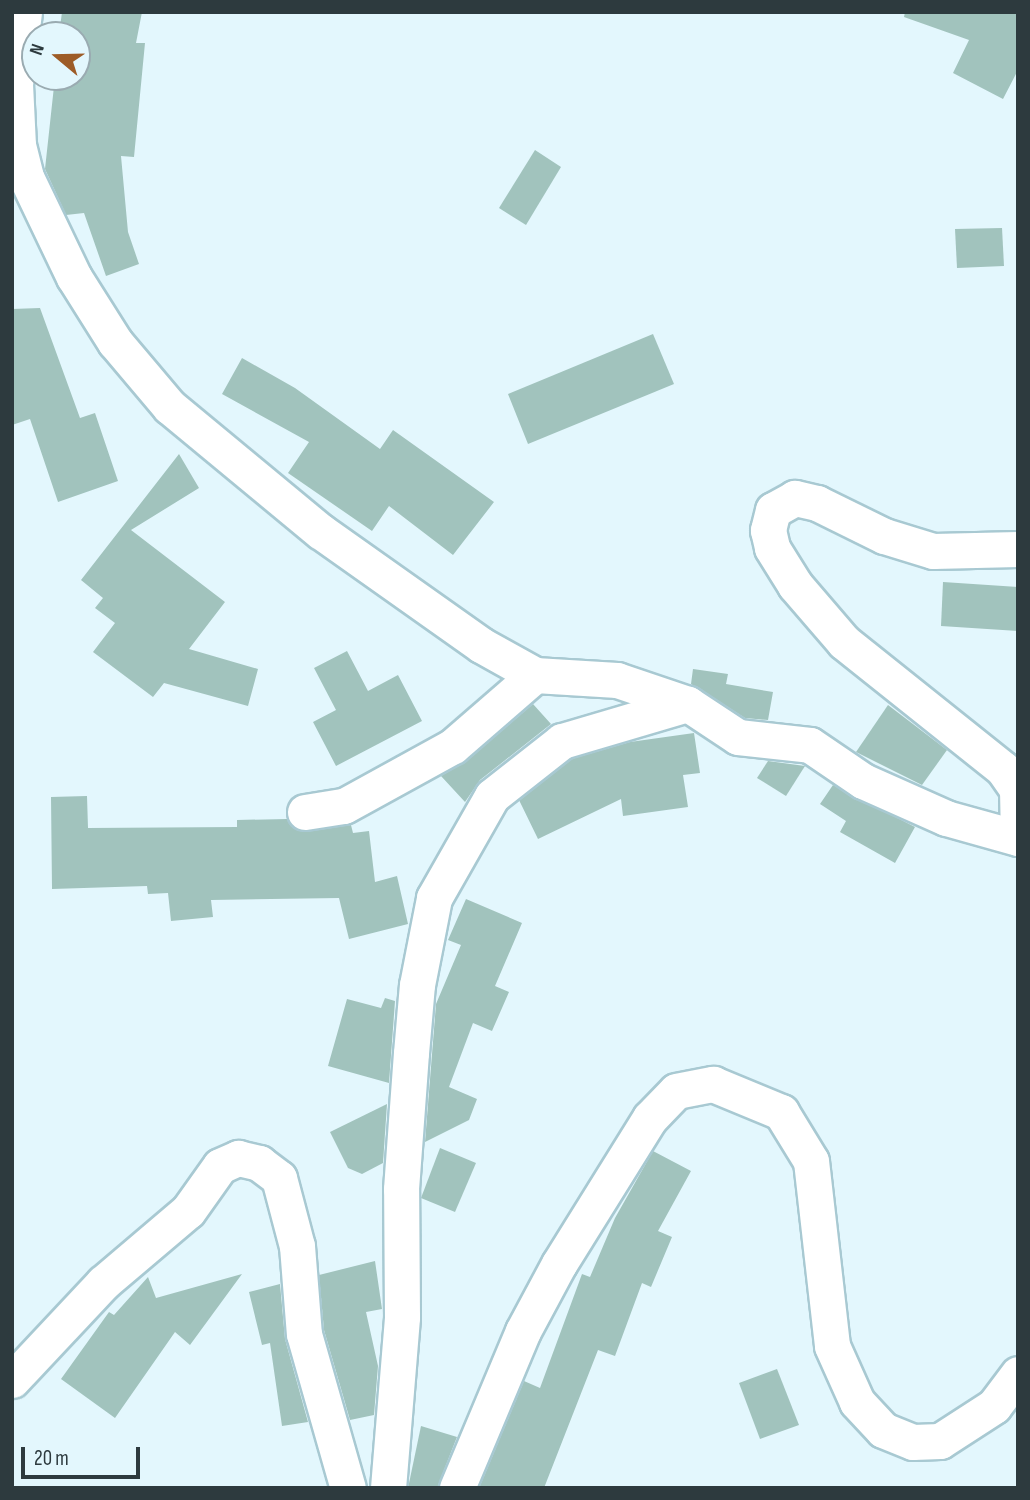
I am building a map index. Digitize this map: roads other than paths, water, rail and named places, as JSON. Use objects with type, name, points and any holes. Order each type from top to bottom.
[{"type":"street","points":[[24,12],[14,111],[26,177],[74,277],[116,342],[170,407],[320,531],[481,645],[535,675],[617,680],[688,704],[738,737],[810,745],[863,781],[922,808],[1018,838],[1017,789],[1003,769],[844,642],[795,585],[772,548],[768,530],[773,510],[795,498],[817,503],[884,536],[933,551],[1018,548]]},
{"type":"street","points":[[305,812],[344,806],[453,746],[535,675]]},
{"type":"street","points":[[388,1488],[402,1317],[401,1189],[411,1053],[417,985],[434,898],[492,796],[562,741],[688,704]]},
{"type":"street","points":[[457,1488],[523,1331],[559,1264],[650,1118],[676,1091],[713,1084],[781,1112],[811,1161],[832,1346],[857,1402],[883,1430],[913,1442],[940,1441],[994,1406],[1018,1374]]},
{"type":"street","points":[[12,1380],[103,1283],[188,1211],[220,1166],[238,1158],[259,1163],[279,1178],[297,1246],[304,1334],[348,1488]]}]
